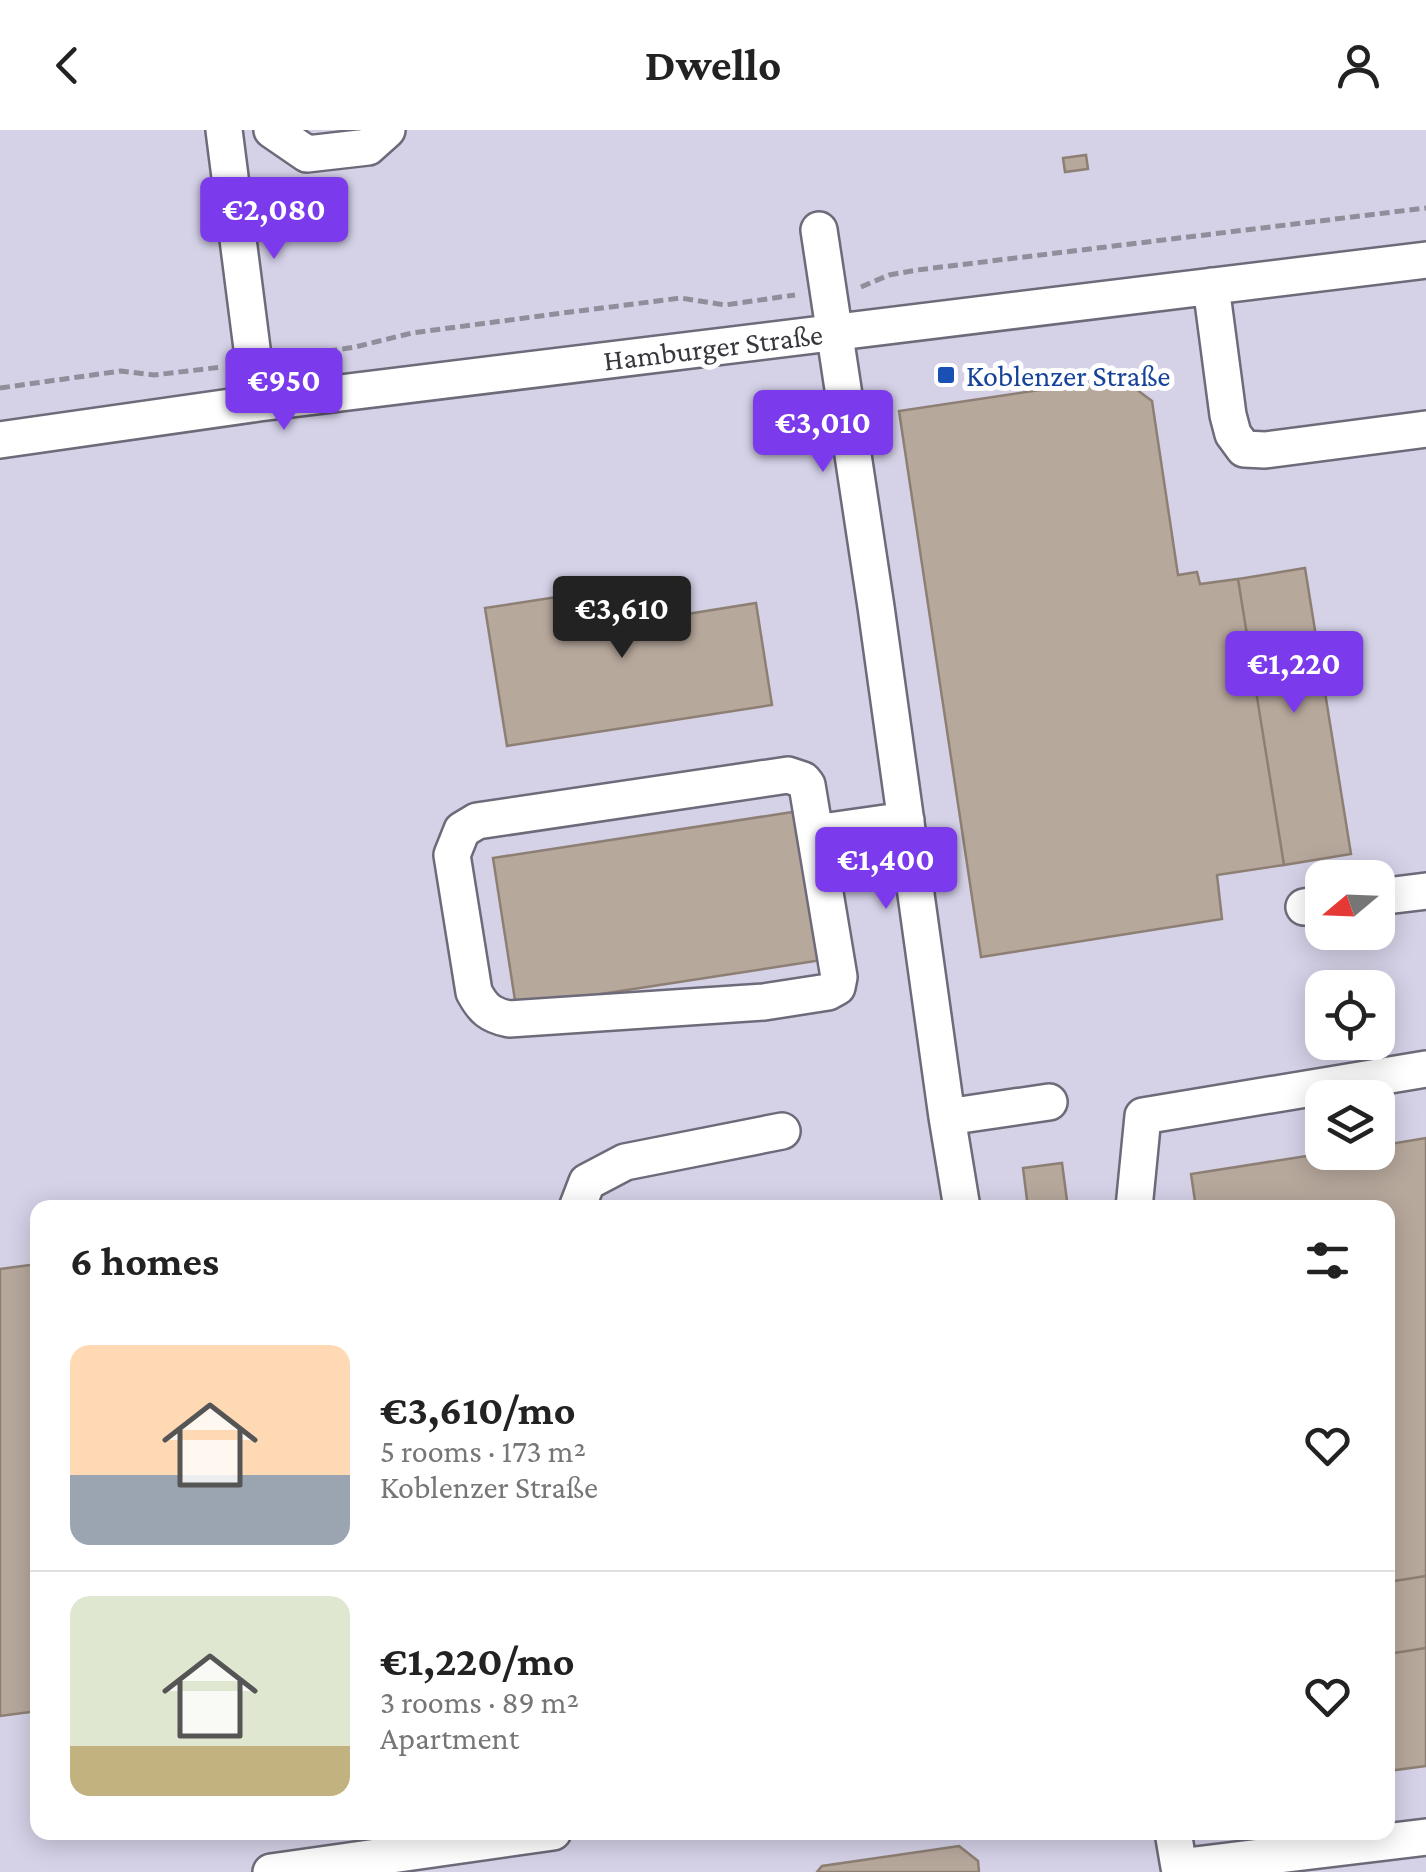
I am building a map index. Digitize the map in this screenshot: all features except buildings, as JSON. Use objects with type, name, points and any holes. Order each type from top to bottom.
[{"type":"street","points":[[224,130],[259,403]]},
{"type":"street","points":[[278,134],[338,130]]},
{"type":"street","points":[[278,134],[308,154],[368,147],[387,130]]},
{"type":"street","points":[[820,230],[961,1200]]},
{"type":"street","name":"Hamburger Straße","points":[[0,440],[259,403],[1426,260]]},
{"type":"street","points":[[1211,286],[1228,414],[1233,434],[1244,449],[1265,450],[1426,430]]},
{"type":"street","points":[[788,775],[808,785],[815,834],[839,977],[837,987],[828,992],[764,1002],[509,1019],[482,1008],[474,992],[452,855],[462,830],[477,822],[788,775]]},
{"type":"street","points":[[815,834],[906,820]]},
{"type":"street","points":[[1395,895],[1426,891]]},
{"type":"street","points":[[1135,1200],[1143,1116],[1426,1069]]},
{"type":"street","points":[[946,1117],[1049,1102]]},
{"type":"street","points":[[581,1200],[587,1182],[624,1162],[782,1132]]},
{"type":"street","points":[[1395,1840],[1426,1836]]},
{"type":"street","points":[[272,1872],[439,1860],[520,1840]]},
{"type":"street","points":[[1174,1840],[1179,1866],[1393,1840]]},
{"type":"path","points":[[0,388],[121,370],[154,375],[253,363],[355,347],[412,333],[681,298],[725,305],[862,287],[889,275],[916,270],[1426,208]]},
{"type":"shaded area","points":[[0,130],[1426,130],[1426,1872],[0,1872]]},
{"type":"place","name":"Koblenzer Straße","points":[[946,375]]}]
